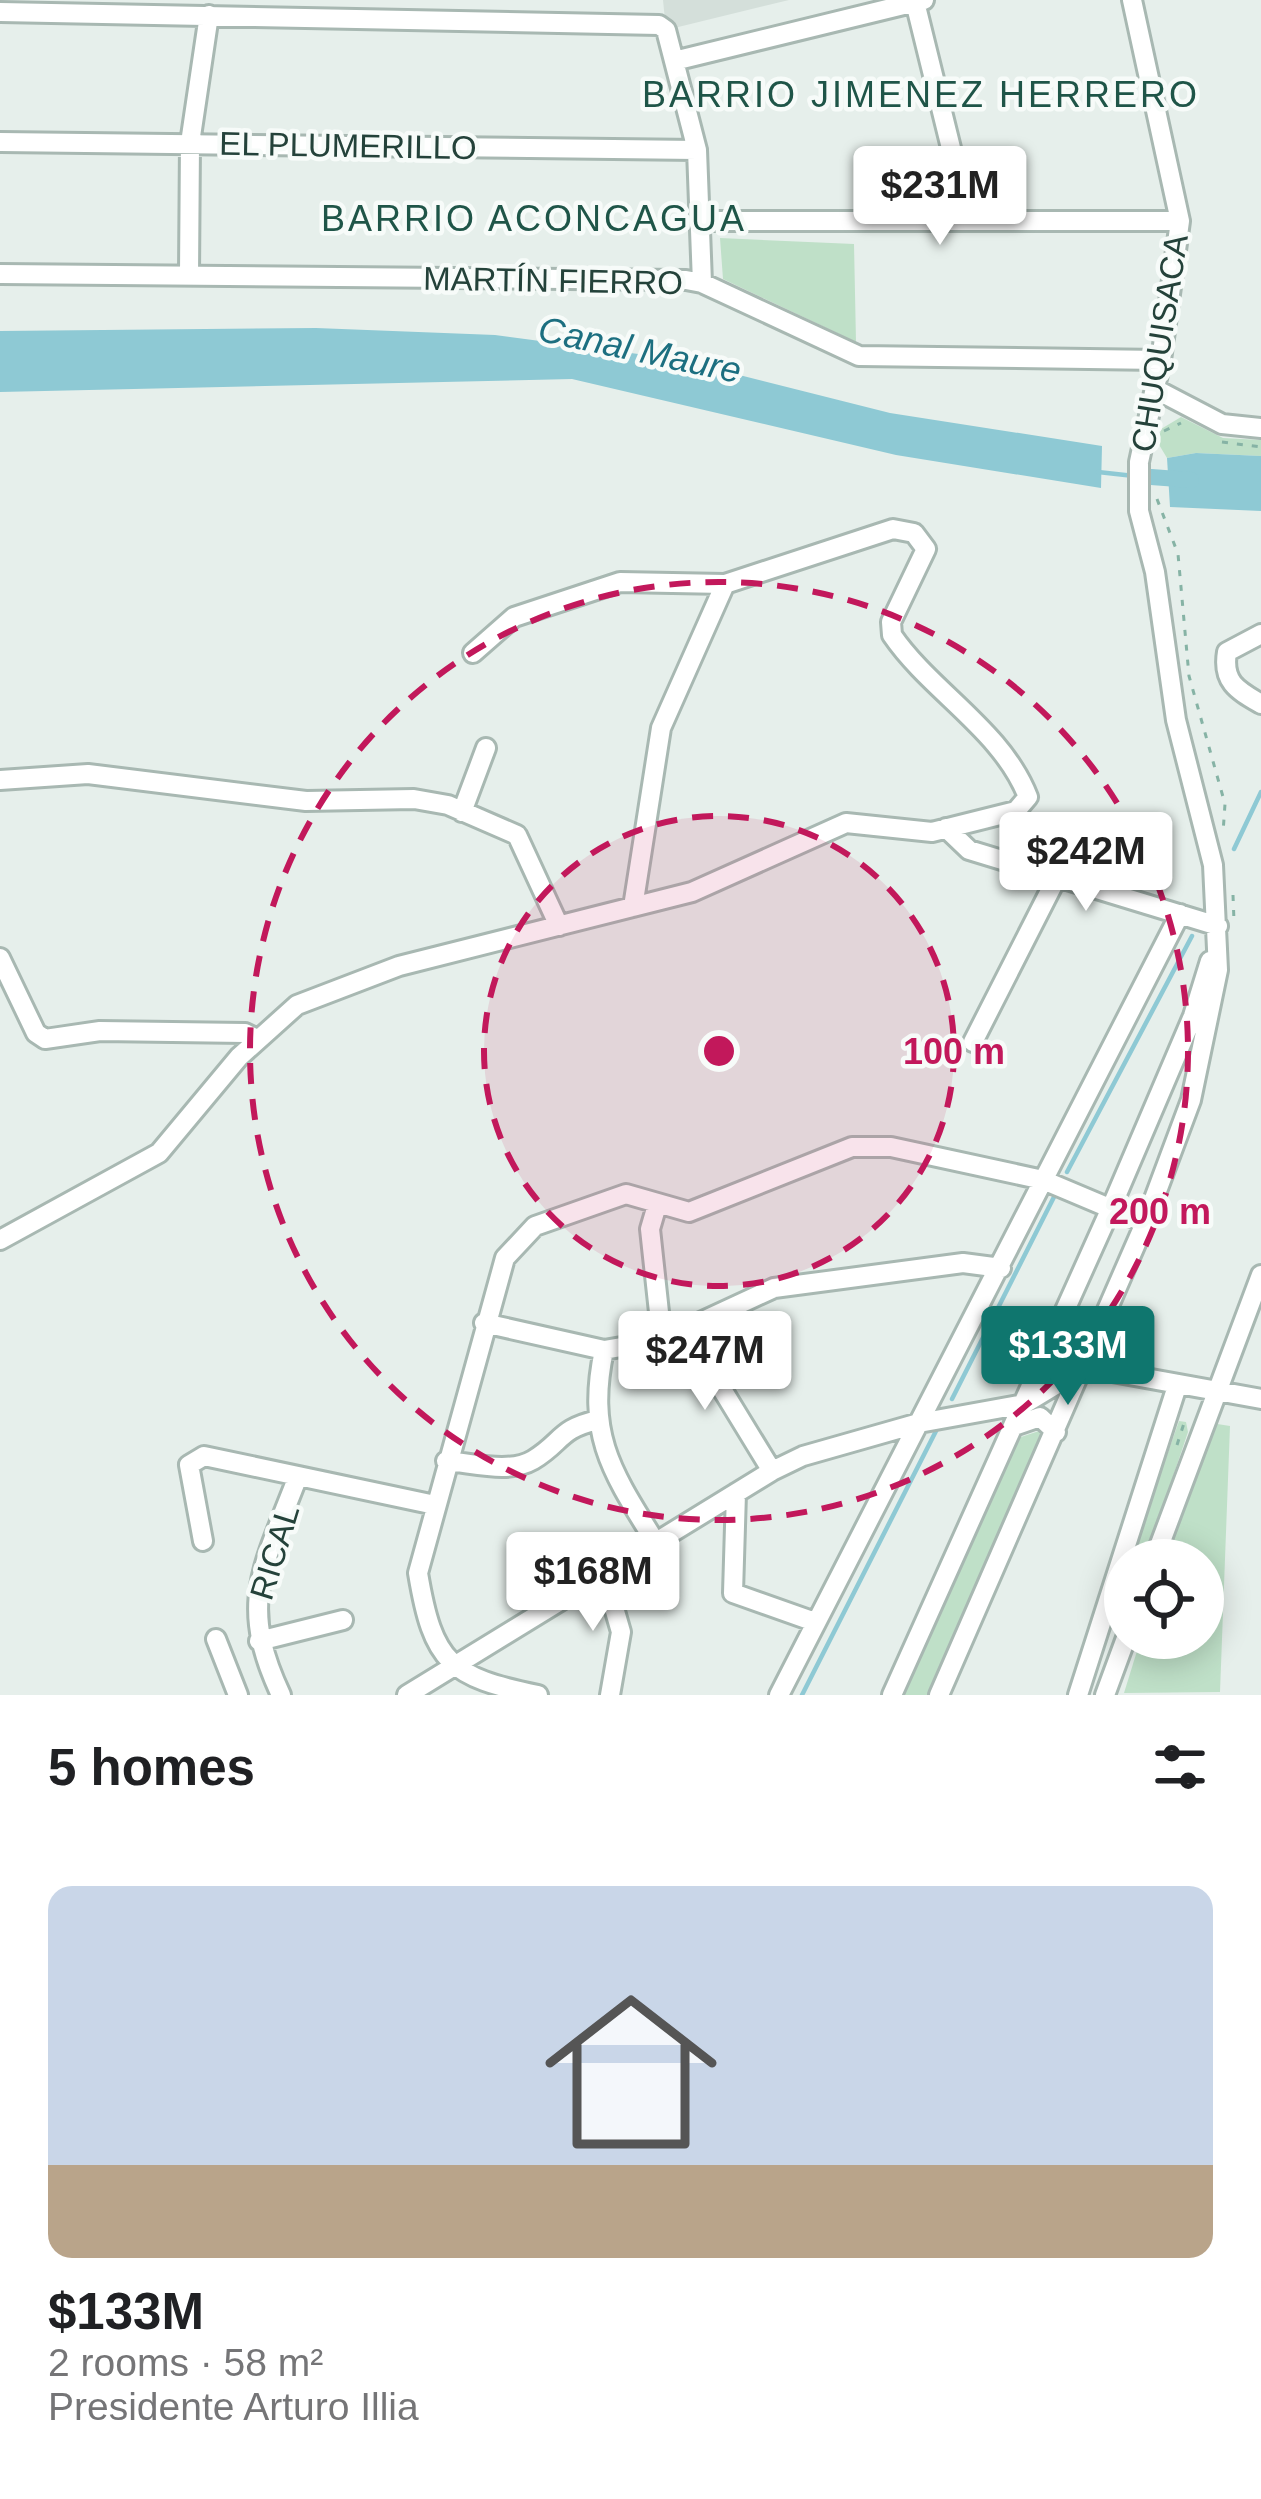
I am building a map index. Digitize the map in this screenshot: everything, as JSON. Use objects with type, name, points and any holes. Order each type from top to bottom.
[{"type":"street","name":"CHUQUISACA","points":[[1132,0],[1180,221],[1161,361],[1138,476],[1168,681],[1209,843],[1223,933]]},
{"type":"street","points":[[674,61],[920,1],[970,221]]},
{"type":"street","points":[[0,12],[649,22],[665,30],[697,150],[702,283]]},
{"type":"street","points":[[189,274],[190,143],[209,15]]},
{"type":"street","name":"EL PLUMERILLO","points":[[0,142],[697,150]]},
{"type":"street","points":[[700,221],[1180,221]]},
{"type":"street","name":"MARTÍN FIERRO","points":[[0,274],[702,283],[859,356],[1161,361]]},
{"type":"street","points":[[1154,389],[1222,424],[1261,428]]},
{"type":"street","points":[[0,1240],[159,1153],[257,1039],[297,1005],[379,974],[692,892],[846,824],[932,832],[1016,811],[1028,797],[1021,778],[950,693],[892,635],[891,622],[926,549],[923,540],[893,529],[725,584],[620,582],[514,617],[473,653]]},
{"type":"street","points":[[633,907],[661,728],[725,584]]},
{"type":"street","points":[[1261,634],[1227,652],[1225,664],[1236,690],[1261,704]]},
{"type":"street","points":[[462,812],[487,748]]},
{"type":"street","points":[[0,780],[88,774],[306,800],[414,799],[517,835],[560,926]]},
{"type":"street","points":[[946,828],[969,850],[1180,914],[1223,933]]},
{"type":"street","points":[[973,1042],[1057,877]]},
{"type":"street","points":[[778,1695],[1180,914]]},
{"type":"street","points":[[892,1695],[1111,1208],[1223,933]]},
{"type":"street","points":[[939,1695],[1145,1222],[1198,1075],[1223,933]]},
{"type":"street","points":[[0,958],[36,1033],[45,1039],[100,1031],[244,1033],[257,1039]]},
{"type":"street","points":[[538,1695],[488,1684],[452,1668],[425,1617],[418,1573],[505,1258],[535,1226],[626,1194],[689,1212],[852,1147],[891,1147],[1043,1180],[1145,1222]]},
{"type":"street","points":[[657,1205],[650,1229],[662,1340]]},
{"type":"street","points":[[484,1323],[604,1350],[662,1340],[774,1288],[802,1282],[963,1263],[1000,1268]]},
{"type":"street","points":[[1078,1695],[1196,1388],[1261,1276]]},
{"type":"street","points":[[684,1327],[772,1471]]},
{"type":"street","points":[[604,1350],[594,1400],[598,1420],[613,1474],[656,1544]]},
{"type":"street","points":[[407,1695],[803,1456],[919,1423],[1024,1403],[1084,1367],[1261,1399]]},
{"type":"street","points":[[1159,1539],[1196,1388]]},
{"type":"street","points":[[1013,1426],[1040,1417],[1056,1432]]},
{"type":"street","points":[[446,1461],[512,1467],[533,1460],[570,1427],[598,1420]]},
{"type":"street","points":[[203,1540],[189,1465],[204,1456],[434,1505]]},
{"type":"street","name":"RICAL","points":[[281,1695],[259,1641],[255,1609],[261,1573],[298,1476]]},
{"type":"street","points":[[736,1493],[733,1594],[815,1622]]},
{"type":"street","points":[[604,1573],[621,1632],[610,1695]]},
{"type":"street","points":[[259,1641],[344,1620]]},
{"type":"street","points":[[216,1640],[238,1695]]},
{"type":"street","points":[[1105,1695],[1118,1659]]},
{"type":"path","points":[[1160,440],[1170,425],[1187,426]]},
{"type":"path","points":[[1215,440],[1261,447]]},
{"type":"path","points":[[1156,495],[1178,554],[1195,710],[1227,817],[1222,846]]},
{"type":"path","points":[[1223,933],[1231,884]]},
{"type":"path","points":[[1172,1464],[1196,1388]]},
{"type":"shaded area","points":[[663,0],[789,0],[666,30]]},
{"type":"green space","points":[[720,238],[854,244],[856,342],[723,279]]},
{"type":"green space","points":[[1181,417],[1223,438],[1261,440],[1261,456],[1196,453],[1167,458],[1158,443],[1161,429]]},
{"type":"green space","points":[[1179,1421],[1186,1422],[1188,1432],[1152,1539],[1137,1539]]},
{"type":"green space","points":[[1211,1423],[1230,1426],[1224,1586],[1224,1539],[1174,1539]]},
{"type":"green space","points":[[1045,1429],[927,1695],[904,1695],[1018,1438]]},
{"type":"green space","points":[[1135,1659],[1221,1659],[1220,1692],[1124,1693]]},
{"type":"water","points":[[316,328],[495,335],[676,359],[890,413],[1102,446],[1101,488],[896,455],[572,379],[0,392],[0,331]]},
{"type":"water","points":[[1196,453],[1261,456],[1261,511],[1170,507],[1167,458]]},
{"type":"waterway","name":"Canal Maure","points":[[1098,472],[1134,476]]},
{"type":"waterway","name":"Canal Maure","points":[[1138,476],[1191,480]]},
{"type":"waterway","points":[[1234,849],[1261,792]]},
{"type":"waterway","points":[[1067,1172],[1192,936]]},
{"type":"waterway","points":[[952,1399],[1055,1195]]},
{"type":"waterway","points":[[802,1695],[936,1431]]},
{"type":"district","name":"BARRIO JIMENEZ HERRERO","points":[[921,94]]},
{"type":"district","name":"BARRIO ACONCAGUA","points":[[534,218]]}]
